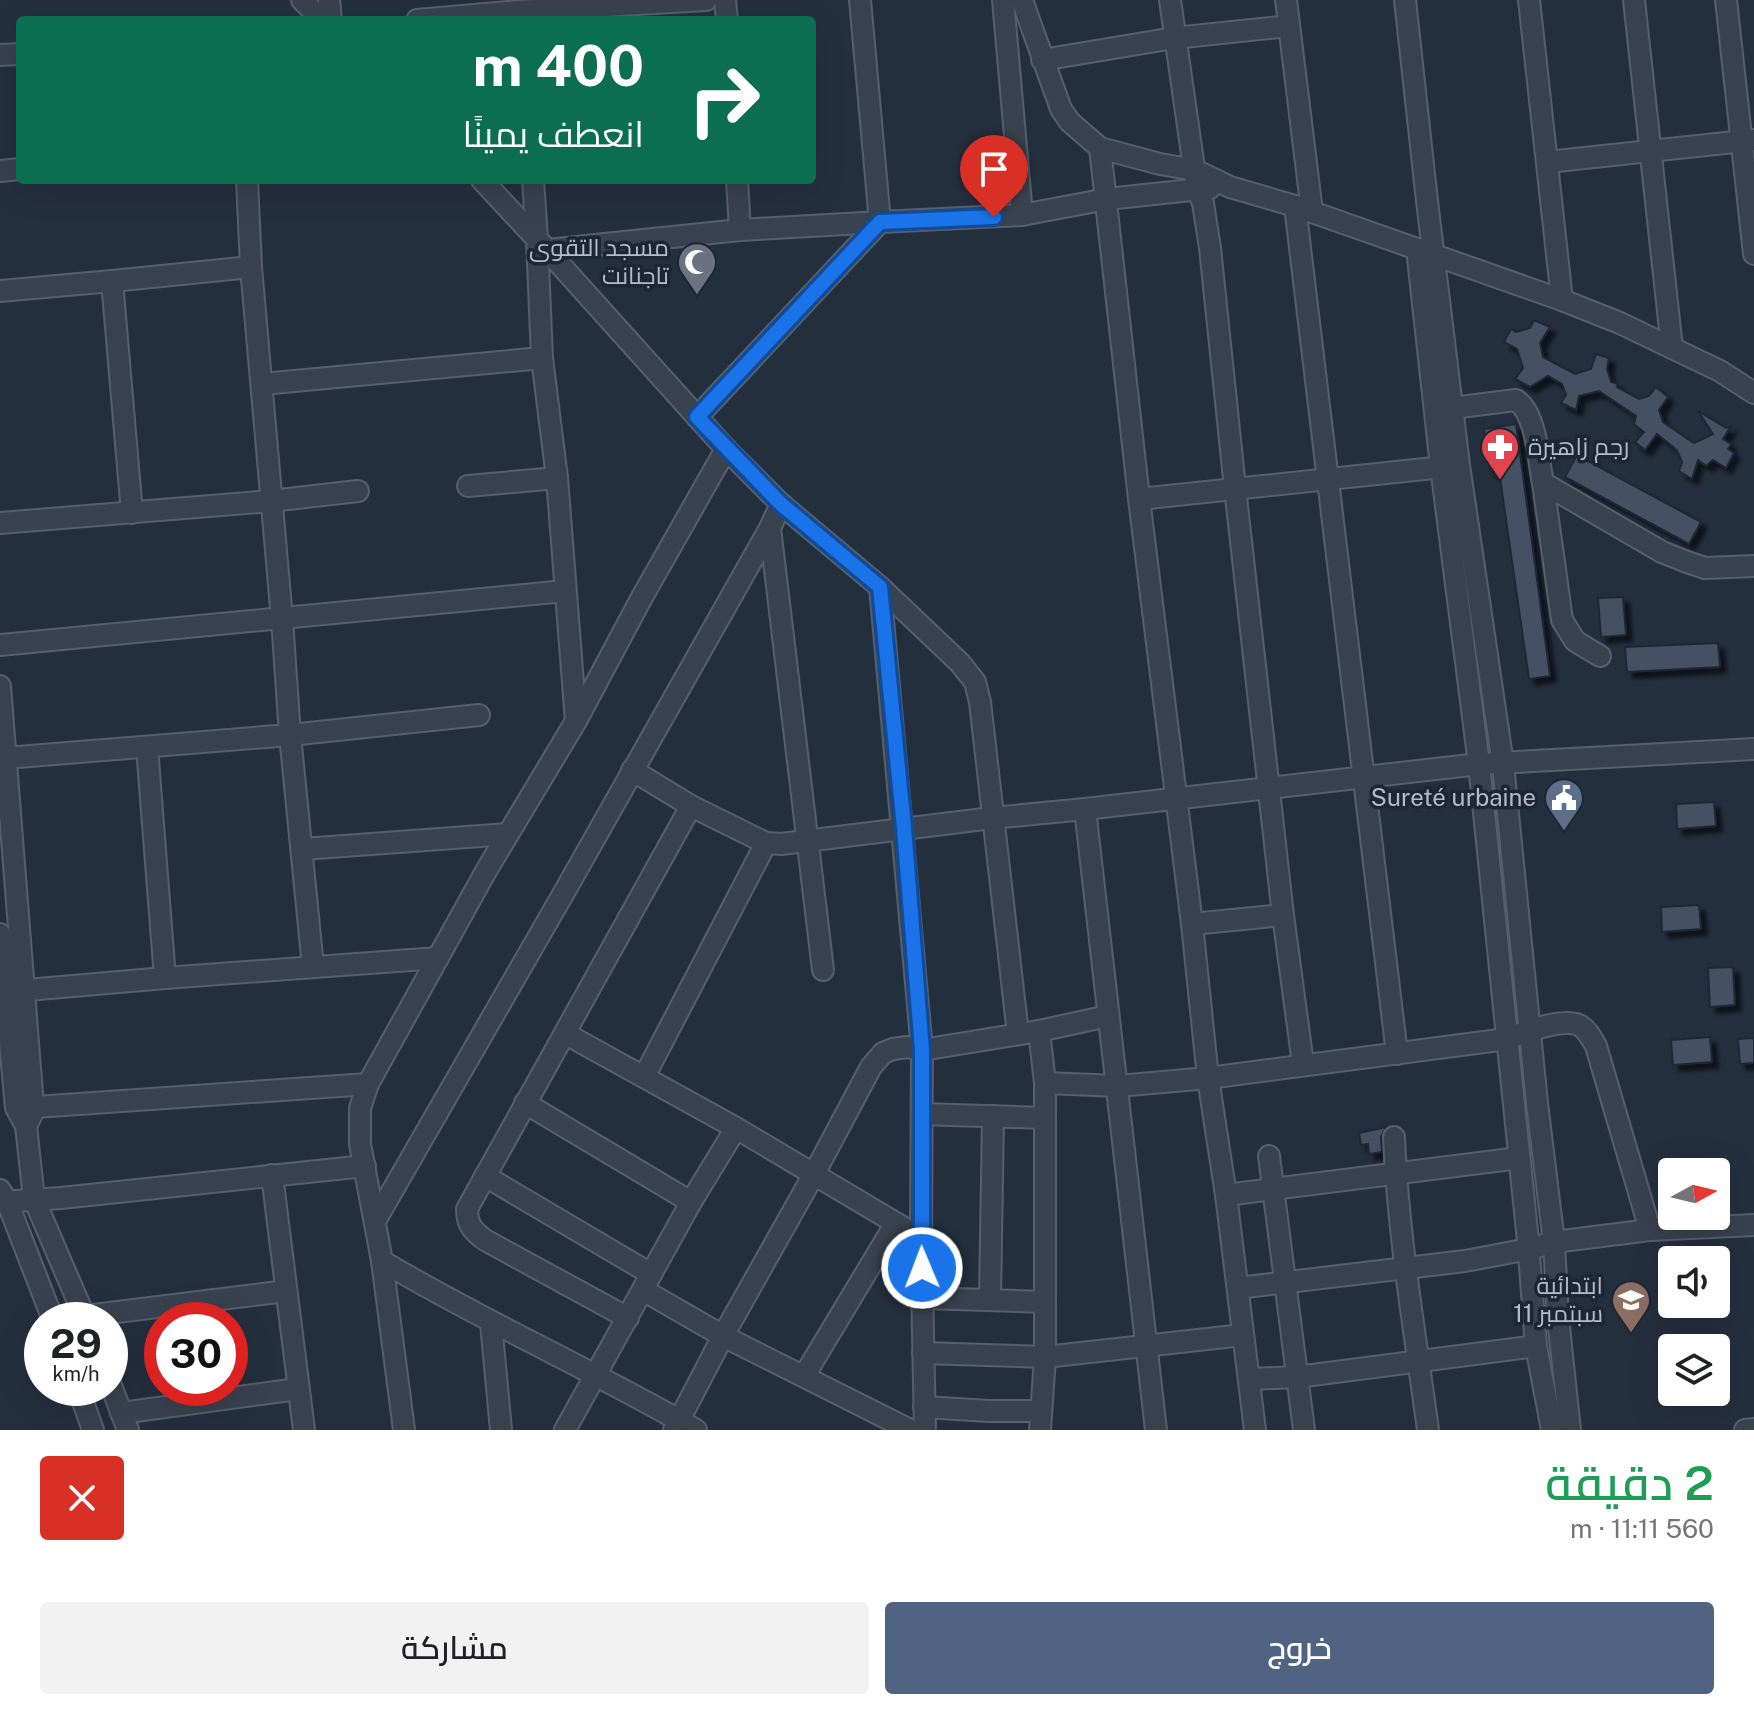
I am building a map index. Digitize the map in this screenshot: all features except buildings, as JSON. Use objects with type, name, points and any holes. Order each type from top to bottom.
[{"type":"street","points":[[302,0],[318,16]]},
{"type":"street","points":[[427,16],[446,8],[519,16],[572,4],[706,0]]},
{"type":"street","points":[[697,417],[880,222],[860,0]]},
{"type":"street","points":[[1003,0],[1022,215]]},
{"type":"street","points":[[1022,0],[1061,109],[1077,129],[1100,148],[1160,164],[1196,180],[1303,209],[1562,300],[1620,323],[1720,371],[1754,393]]},
{"type":"street","points":[[1170,0],[1196,180],[1210,248],[1283,915],[1303,1064]]},
{"type":"street","points":[[1286,0],[1328,479],[1397,1054]]},
{"type":"street","points":[[1405,0],[1425,251],[1450,466],[1529,1249],[1536,1346],[1552,1430]]},
{"type":"street","points":[[1529,0],[1562,300]]},
{"type":"street","points":[[1634,0],[1672,348]]},
{"type":"street","points":[[1726,0],[1748,140],[1754,254]]},
{"type":"street","points":[[1042,60],[1174,38],[1289,26]]},
{"type":"street","points":[[1547,162],[1748,140]]},
{"type":"street","points":[[1100,148],[1208,1078],[1255,1430]]},
{"type":"street","points":[[542,245],[740,230],[1022,215],[1196,180]]},
{"type":"street","points":[[247,184],[251,267],[290,735],[313,967]]},
{"type":"street","points":[[486,184],[726,449],[781,504],[880,587],[960,663],[975,682],[980,702],[1018,1034]]},
{"type":"street","points":[[534,184],[542,245],[542,358],[557,478],[576,721]]},
{"type":"street","points":[[737,184],[740,230]]},
{"type":"street","points":[[1425,251],[1452,408],[1450,466],[1503,764],[1554,1242],[1558,1318],[1570,1430]]},
{"type":"street","points":[[0,291],[251,267]]},
{"type":"street","points":[[112,281],[132,513]]},
{"type":"street","points":[[262,384],[542,358]]},
{"type":"street","points":[[1452,408],[1508,400],[1522,403],[1532,422],[1562,620],[1575,641],[1600,656]]},
{"type":"street","points":[[404,1430],[382,1261],[360,1144],[360,1108],[368,1084],[508,834],[576,721],[726,449]]},
{"type":"street","points":[[1139,499],[1450,466]]},
{"type":"street","points":[[468,486],[557,478]]},
{"type":"street","points":[[1543,483],[1662,552],[1687,562],[1705,568],[1754,566]]},
{"type":"street","points":[[0,523],[358,491]]},
{"type":"street","points":[[375,1221],[566,889],[781,504]]},
{"type":"street","points":[[770,528],[823,970]]},
{"type":"street","points":[[880,587],[922,1050],[921,1238],[925,1430]]},
{"type":"street","points":[[0,645],[565,591]]},
{"type":"street","points":[[0,686],[14,992],[34,1199],[79,1302]]},
{"type":"street","points":[[5,758],[290,735],[479,715]]},
{"type":"street","points":[[147,747],[165,978]]},
{"type":"street","points":[[632,770],[691,806],[766,843],[808,841],[1479,764],[1754,749]]},
{"type":"street","points":[[628,1318],[485,1240],[473,1231],[467,1209],[691,806]]},
{"type":"street","points":[[1085,809],[1156,1430]]},
{"type":"street","points":[[303,849],[508,834]]},
{"type":"street","points":[[644,1077],[766,843]]},
{"type":"street","points":[[1192,924],[1283,915]]},
{"type":"street","points":[[0,934],[14,992]]},
{"type":"street","points":[[14,992],[438,958]]},
{"type":"street","points":[[382,1261],[491,1323],[596,1376],[683,1427],[723,1336],[871,1067],[883,1053],[907,1047],[922,1050],[1039,1031],[1108,1016]]},
{"type":"street","points":[[1045,1083],[1118,1086],[1208,1078],[1507,1039],[1530,1030],[1567,1023],[1579,1025],[1596,1046],[1650,1230]]},
{"type":"street","points":[[924,1407],[989,1420],[1040,1420],[1045,1357],[1045,1083],[1039,1031]]},
{"type":"street","points":[[566,1034],[736,1128],[921,1238]]},
{"type":"street","points":[[25,1113],[368,1084]]},
{"type":"street","points":[[525,1103],[691,1202]]},
{"type":"street","points":[[922,1114],[1045,1118]]},
{"type":"street","points":[[990,1299],[993,1116]]},
{"type":"street","points":[[565,1430],[691,1202],[736,1128]]},
{"type":"street","points":[[1394,1137],[1395,1174],[1428,1430]]},
{"type":"street","points":[[1269,1156],[1304,1430]]},
{"type":"street","points":[[1226,1195],[1519,1158]]},
{"type":"street","points":[[45,1302],[2,1198],[61,1198],[365,1166]]},
{"type":"street","points":[[272,1175],[304,1430]]},
{"type":"street","points":[[485,1176],[647,1282],[723,1336],[910,1430]]},
{"type":"street","points":[[804,1376],[896,1223]]},
{"type":"street","points":[[1238,1288],[1465,1261],[1554,1242],[1650,1230],[1754,1225]]},
{"type":"street","points":[[128,1312],[286,1291]]},
{"type":"street","points":[[923,1298],[1045,1302]]},
{"type":"street","points":[[491,1323],[501,1430]]},
{"type":"street","points":[[923,1353],[1045,1357],[1243,1335]]},
{"type":"street","points":[[1250,1379],[1297,1377],[1536,1346]]},
{"type":"street","points":[[125,1422],[298,1389]]},
{"type":"street","points":[[84,1406],[93,1430]]},
{"type":"place","name":"مسجد التقوى تاجنانت","points":[[697,296]]},
{"type":"place","name":"رجم زاهيرة","points":[[1500,481]]},
{"type":"place","name":"Sureté urbaine","points":[[1564,832]]},
{"type":"place","name":"ابتدائية 11 سبتمبر","points":[[1631,1334]]},
{"type":"route","points":[[922,1268],[922,1050],[880,587],[781,504],[697,417],[880,222],[994,217]]}]
